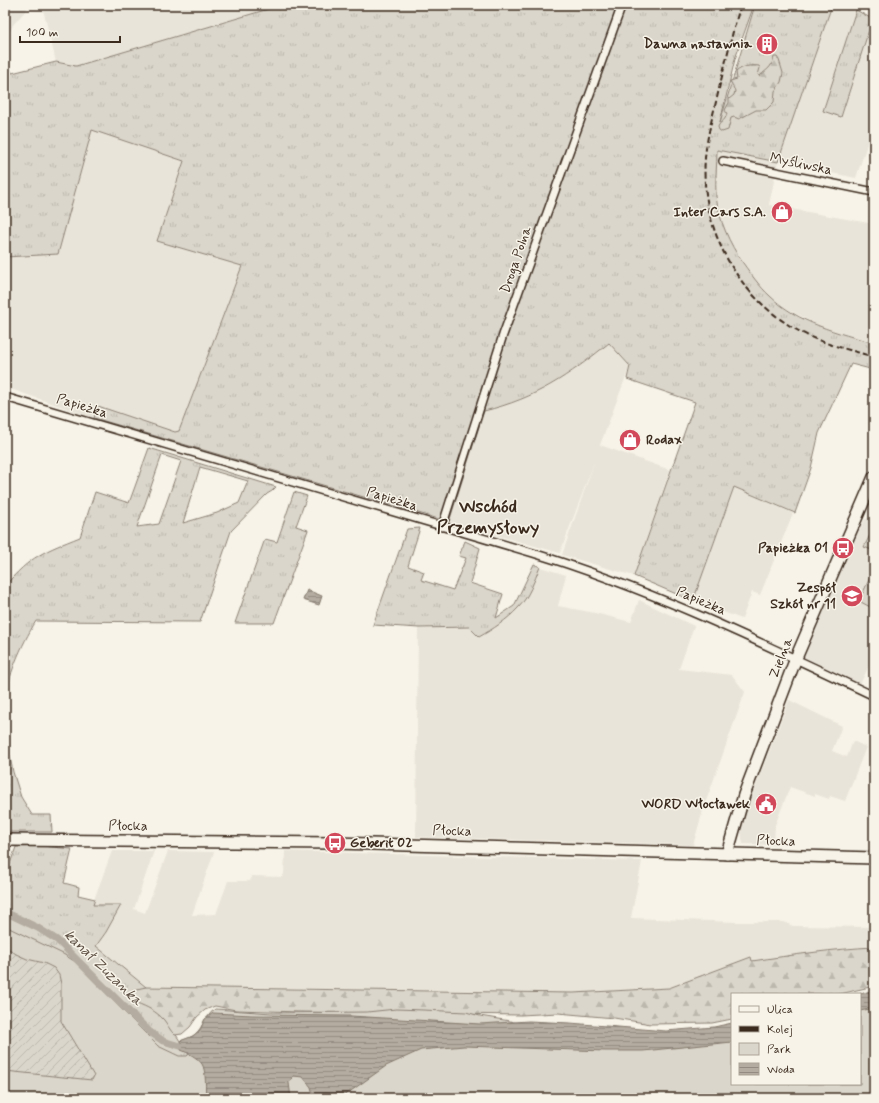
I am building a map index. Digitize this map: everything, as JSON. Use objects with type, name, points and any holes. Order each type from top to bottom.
[{"type":"street","name":"Droga Polna","points":[[442,527],[503,335],[622,5]]},
{"type":"street","name":"Myśliwska","points":[[724,161],[874,192]]},
{"type":"street","name":"Papieżka","points":[[5,397],[562,562],[640,590],[721,624],[874,696]]},
{"type":"street","name":"Zielna","points":[[727,854],[743,800],[796,658],[874,476]]},
{"type":"street","name":"Płocka","points":[[5,840],[335,843],[874,858]]},
{"type":"shaded area","points":[[5,5],[26,5],[27,9],[13,25],[5,41]]},
{"type":"shaded area","points":[[42,5],[282,5],[76,66],[56,62]]},
{"type":"shaded area","points":[[832,5],[843,5],[856,10],[823,111],[841,117],[868,33],[874,20],[874,123],[856,178],[778,162]]},
{"type":"shaded area","points":[[91,129],[184,160],[157,241],[242,265],[179,431],[175,432],[98,406],[94,418],[5,387],[5,257],[58,253]]},
{"type":"shaded area","points":[[716,150],[778,162],[769,205],[874,224],[874,343],[823,328],[785,308],[770,296],[756,281],[727,236],[721,219],[716,193]]},
{"type":"shaded area","points":[[609,343],[630,366],[600,445],[670,470],[634,576],[562,555],[595,460],[560,553],[449,522],[484,411],[517,401],[549,386],[579,367]]},
{"type":"shaded area","points":[[734,487],[793,513],[760,595],[752,592],[742,619],[693,601]]},
{"type":"shaded area","name":"Zespół Szkół nr 11","points":[[874,518],[874,656],[860,684],[804,657],[855,539],[865,519]]},
{"type":"shaded area","points":[[540,567],[566,575],[558,606],[631,622],[639,600],[694,626],[679,669],[732,675],[745,692],[704,807],[693,845],[416,837],[418,628],[469,627],[479,637],[499,624],[530,590]]},
{"type":"shaded area","points":[[789,700],[842,726],[832,751],[847,757],[853,741],[866,747],[845,801],[830,796],[829,799],[815,794],[815,796],[790,787],[775,825],[774,845],[743,844],[740,826]]},
{"type":"shaded area","points":[[112,851],[154,851],[134,909],[145,913],[168,851],[214,852],[192,915],[216,914],[228,881],[250,881],[252,876],[282,877],[284,874],[285,851],[642,861],[631,918],[736,922],[784,922],[793,926],[874,927],[874,947],[849,948],[752,961],[751,957],[669,988],[573,993],[146,987],[96,946],[106,932],[92,905]]},
{"type":"green space","points":[[282,5],[754,5],[735,59],[720,122],[755,5],[832,5],[778,162],[717,150],[717,205],[722,222],[733,247],[762,288],[781,305],[806,320],[833,331],[874,343],[874,370],[851,364],[819,433],[811,468],[795,513],[734,487],[693,601],[634,576],[695,402],[627,379],[630,366],[609,343],[580,366],[551,384],[520,400],[484,411],[449,522],[94,418],[98,406],[175,432],[179,431],[242,266],[157,241],[184,161],[92,130],[58,254],[5,257],[5,58],[12,73],[56,62],[76,66]]},
{"type":"green space","points":[[856,10],[874,20],[868,33],[841,117],[823,111]]},
{"type":"green space","points":[[774,57],[777,57],[779,60],[783,73],[781,82],[775,91],[774,102],[766,110],[756,110],[739,119],[734,117],[731,118],[728,130],[722,132],[719,130],[719,125],[725,119],[727,114],[725,110],[729,103],[729,99],[734,95],[735,91],[730,81],[737,79],[736,72],[747,66],[759,66],[760,68],[758,75],[760,76],[770,66]]},
{"type":"green space","points":[[149,448],[276,487],[267,494],[231,531],[200,622],[36,621],[16,662],[6,695],[5,706],[5,586],[30,561],[57,546],[80,537],[95,492],[129,503]],"holes":[[[162,455],[181,461],[159,524],[137,527]],[[200,467],[248,481],[239,503],[217,513],[183,523]]]},
{"type":"green space","points":[[294,492],[307,496],[296,526],[308,530],[274,623],[235,623],[265,539],[277,542]]},
{"type":"green space","points":[[874,527],[874,551],[864,547]]},
{"type":"green space","points":[[420,528],[408,566],[424,572],[421,580],[453,590],[466,558],[459,556],[465,541],[480,548],[470,583],[503,594],[496,618],[514,606],[534,564],[540,567],[531,589],[522,604],[495,627],[479,637],[469,627],[419,628],[373,625],[407,529]]},
{"type":"green space","points":[[874,569],[874,609],[859,601]]},
{"type":"green space","points":[[5,731],[13,772],[21,797],[32,815],[51,815],[52,832],[5,832]]},
{"type":"green space","points":[[41,846],[72,849],[64,883],[79,887],[78,895],[95,899],[93,905],[121,905],[106,932],[96,946],[146,987],[180,1041],[196,1034],[201,1028],[205,1019],[297,1036],[5,1098],[5,878],[16,847]]},
{"type":"green space","points":[[5,926],[63,954],[74,961],[158,1046],[179,1056],[187,1056],[197,1047],[208,1017],[215,1009],[271,1013],[367,1012],[396,1009],[423,1010],[466,1012],[520,1024],[642,1035],[731,1027],[731,1085],[861,1085],[861,997],[874,991],[874,1098],[5,1098]]},
{"type":"green space","points":[[5,946],[16,954],[27,959],[44,963],[54,968],[59,975],[61,984],[61,1021],[94,1076],[92,1080],[5,1071]]},
{"type":"green space","points":[[874,947],[874,986],[844,993],[731,993],[731,1019],[712,1023],[651,1024],[614,1018],[558,1013],[521,1015],[300,1012],[236,1010],[215,1006],[205,1010],[182,1034],[175,1035],[158,1014],[137,1003],[132,990],[146,987],[573,993],[669,988],[751,957],[752,961],[798,954]]},
{"type":"water","points":[[307,590],[322,596],[319,605],[303,600]]},
{"type":"water","points":[[874,990],[874,1008],[861,1011],[861,994]]},
{"type":"water","points":[[213,1013],[351,1016],[480,1024],[529,1021],[666,1031],[714,1027],[731,1023],[731,1042],[643,1051],[464,1046],[421,1050],[386,1066],[341,1098],[314,1098],[311,1087],[303,1077],[293,1076],[289,1083],[291,1098],[205,1098],[206,1090],[202,1064],[195,1057],[181,1050],[180,1041],[193,1036],[200,1030],[205,1019]]},
{"type":"waterway","name":"kanał Zuzanka","points":[[5,912],[38,928],[57,940],[150,1032],[163,1041],[180,1046]]},
{"type":"railway","points":[[741,5],[732,35],[709,130],[705,158],[705,184],[709,209],[716,234],[726,257],[740,279],[756,298],[775,315],[806,335],[835,346],[874,357]]},
{"type":"place","name":"Dawna nastawnia","points":[[767,44]]},
{"type":"place","name":"Inter Cars S.A.","points":[[782,212]]},
{"type":"place","name":"Rodax","points":[[630,440]]},
{"type":"place","name":"Papieżka 01","points":[[843,548]]},
{"type":"place","name":"Zespół Szkół nr 11","points":[[852,596]]},
{"type":"place","name":"WORD Włocławek","points":[[766,804]]},
{"type":"place","name":"Geberit 02","points":[[335,843]]},
{"type":"district","name":"Wschód Przemysłowy","points":[[488,517]]}]
